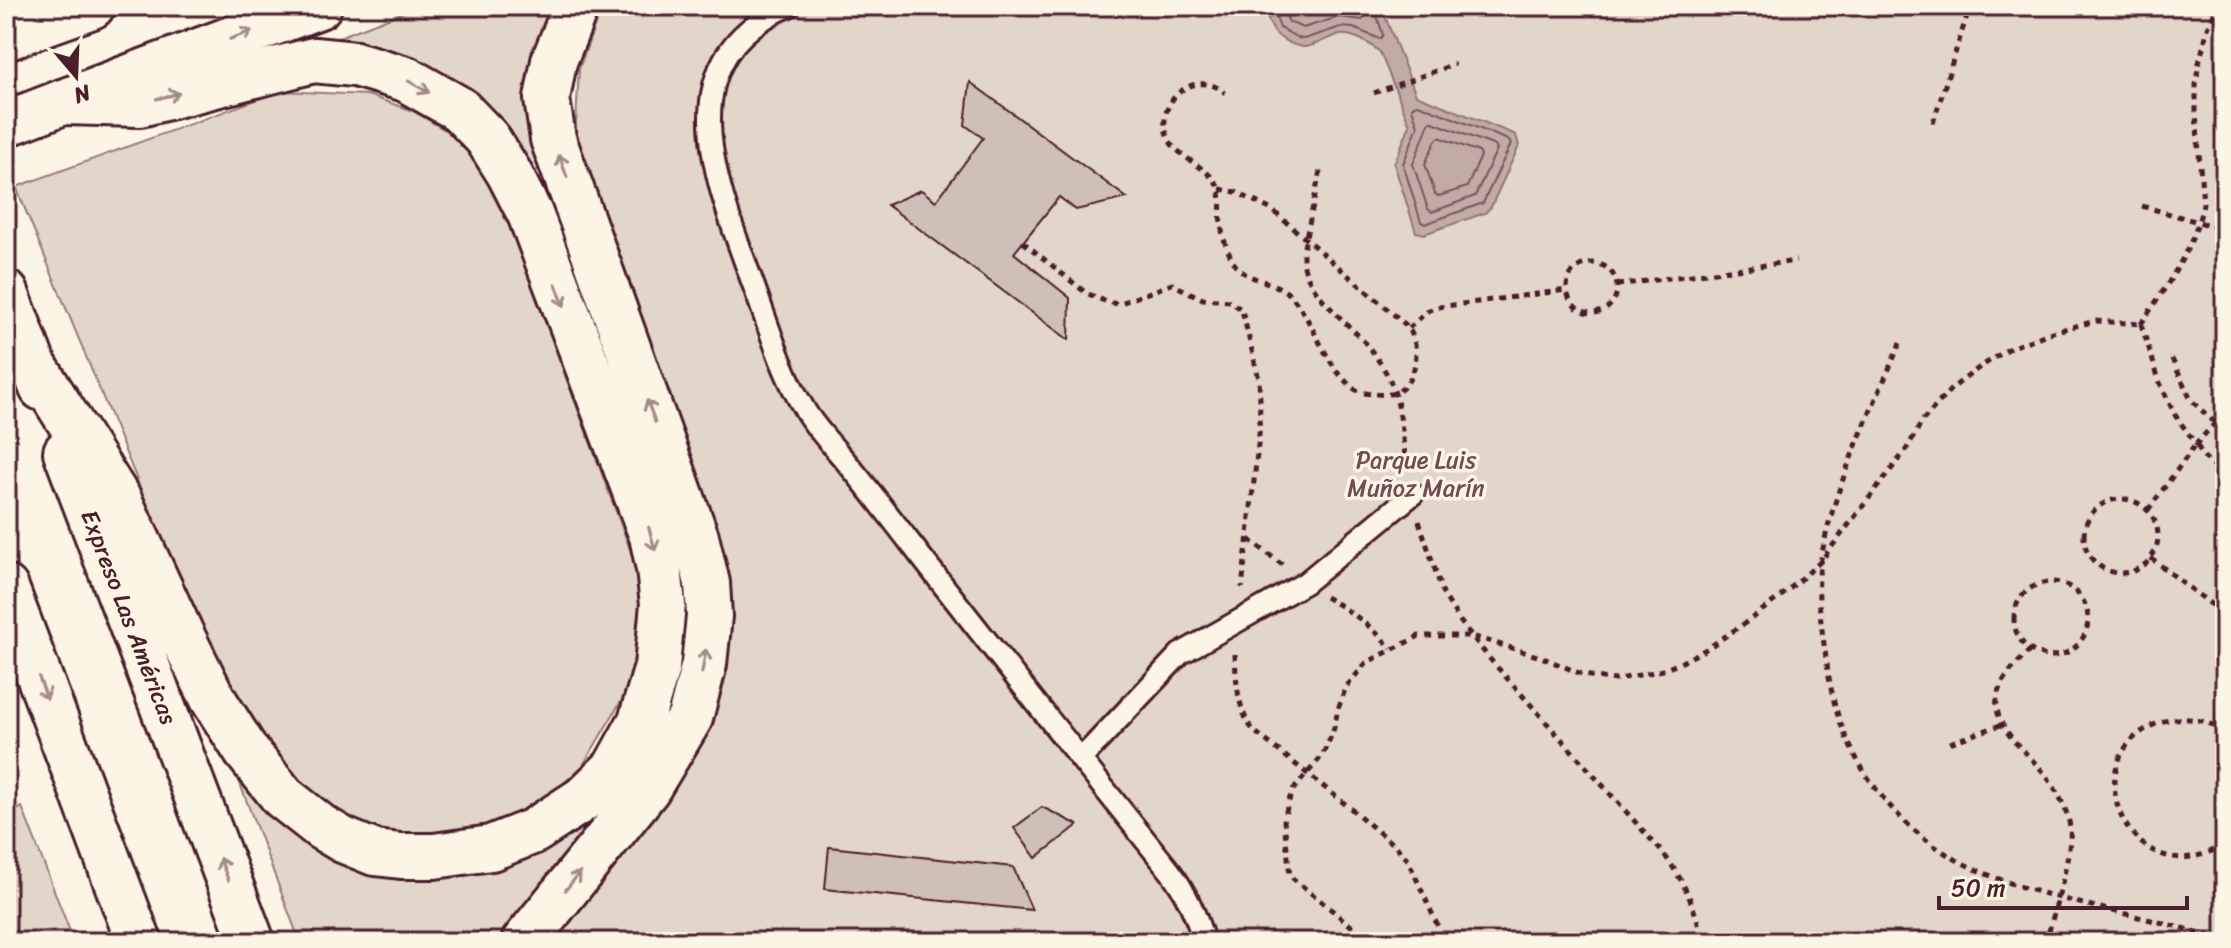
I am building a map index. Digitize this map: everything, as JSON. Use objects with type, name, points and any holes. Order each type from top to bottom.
[{"type":"main road","points":[[34,23],[92,6]]},
{"type":"main road","points":[[6,124],[319,6]]},
{"type":"main road","points":[[524,942],[648,788],[671,752],[690,718],[704,664],[709,616],[707,583],[696,537],[553,139],[547,99],[554,61],[576,6]]},
{"type":"main road","points":[[32,362],[119,500],[182,636],[229,725],[283,797],[321,827],[375,853],[434,856],[491,848],[534,831],[583,799],[615,768],[641,721],[657,667],[663,604],[659,569],[652,536],[530,214],[487,138],[459,109],[406,79],[355,64],[314,60],[140,104],[63,102]]},
{"type":"main road","name":"Expreso Las Américas","points":[[11,306],[252,942]]},
{"type":"main road","points":[[6,588],[139,942]]},
{"type":"lane","points":[[789,6],[756,22],[729,50],[718,71],[710,102],[712,149],[725,207],[788,379],[808,415],[1181,885],[1204,942]]},
{"type":"lane","points":[[1081,759],[1180,654],[1305,583],[1413,494]]},
{"type":"path","points":[[1670,14],[1692,6]]},
{"type":"path","points":[[1933,123],[1970,6]]},
{"type":"path","points":[[2217,6],[2208,28],[2196,86],[2203,204],[2199,222],[2185,253],[2141,324],[2160,383],[2175,415],[2205,458],[2225,477]]},
{"type":"path","points":[[1374,93],[1455,64]]},
{"type":"path","points":[[1220,189],[1236,192],[1272,210],[1409,328],[1416,348],[1415,366],[1408,380],[1395,392],[1366,394],[1353,388],[1335,367],[1301,308],[1288,293],[1246,276],[1235,265],[1221,224],[1220,189],[1213,178],[1169,141],[1164,119],[1165,108],[1185,88],[1201,83],[1213,85],[1225,93]]},
{"type":"path","points":[[1320,171],[1303,257],[1305,273],[1341,319],[1367,344],[1395,392],[1418,519],[1443,594],[1472,636],[1681,877],[1702,942]]},
{"type":"path","points":[[2142,206],[2216,227]]},
{"type":"path","points":[[1023,242],[1095,299],[1118,304],[1172,284],[1203,299],[1230,301],[1242,310],[1259,379],[1260,424],[1235,656],[1240,702],[1254,731],[1402,852],[1445,942]]},
{"type":"path","points":[[1617,285],[1796,261]]},
{"type":"path","points":[[1595,263],[1605,267],[1617,285],[1615,296],[1600,312],[1578,308],[1570,301],[1567,290],[1568,279],[1574,270],[1584,264],[1595,263]]},
{"type":"path","points":[[1409,328],[1429,310],[1439,307],[1567,290]]},
{"type":"path","points":[[1371,942],[1290,876],[1284,821],[1293,790],[1322,756],[1333,732],[1346,687],[1366,663],[1419,636],[1472,636],[1541,657],[1584,675],[1615,680],[1663,670],[1708,648],[1785,593],[1820,562],[1906,450],[1923,420],[1951,389],[1980,367],[2010,348],[2067,328],[2096,321],[2141,324]]},
{"type":"path","points":[[1900,343],[1853,452],[1820,562],[1819,610],[1835,707],[1854,754],[1876,790],[1942,852],[2002,881],[2168,923],[2225,941]]},
{"type":"path","points":[[2172,359],[2191,400],[2215,423]]},
{"type":"path","points":[[2148,510],[2196,444],[2225,412]]},
{"type":"path","points":[[2112,499],[2137,502],[2148,510],[2158,533],[2151,558],[2141,567],[2116,573],[2093,562],[2083,538],[2090,514],[2112,499]]},
{"type":"path","points":[[2151,558],[2225,615]]},
{"type":"path","points":[[2055,582],[2068,586],[2078,594],[2088,617],[2087,630],[2081,642],[2060,656],[2046,657],[2030,650],[2016,634],[2013,622],[2020,597],[2042,583],[2055,582]]},
{"type":"path","points":[[2030,650],[2005,679],[1998,695],[1998,707],[2006,733],[2056,790],[2070,829],[2046,942]]},
{"type":"path","points":[[2225,732],[2206,721],[2193,719],[2180,718],[2155,724],[2144,730],[2126,749],[2114,785],[2123,822],[2150,849],[2162,854],[2188,857],[2213,851],[2225,844]]},
{"type":"path","points":[[1950,743],[2003,724]]},
{"type":"green space","points":[[419,6],[561,6],[541,169],[530,173],[316,46]]},
{"type":"green space","name":"Parque Luis Muñoz Marín","points":[[604,6],[2225,6],[2225,942],[547,942],[725,649],[575,140],[579,69]]},
{"type":"green space","points":[[281,91],[367,95],[411,110],[452,134],[483,170],[502,205],[644,587],[630,686],[582,767],[532,811],[460,835],[389,834],[337,815],[287,783],[237,722],[16,187]]},
{"type":"green space","points":[[234,768],[350,863],[577,824],[587,835],[498,942],[300,942]]},
{"type":"green space","points":[[22,807],[74,942],[6,942],[6,835],[12,813]]},
{"type":"water","points":[[1263,6],[1381,6],[1416,95],[1516,135],[1519,146],[1491,207],[1485,213],[1424,234],[1416,232],[1394,164],[1410,125],[1380,52],[1362,40],[1345,35],[1309,46],[1292,44],[1276,33]]},
{"type":"building","points":[[970,82],[1127,198],[1076,210],[1059,197],[1014,253],[1070,298],[1069,340],[887,205],[921,190],[936,201],[983,138],[965,125]]},
{"type":"building","points":[[1042,807],[1078,825],[1036,858],[1014,828]]},
{"type":"building","points":[[829,847],[1013,867],[1032,910],[825,889]]}]
